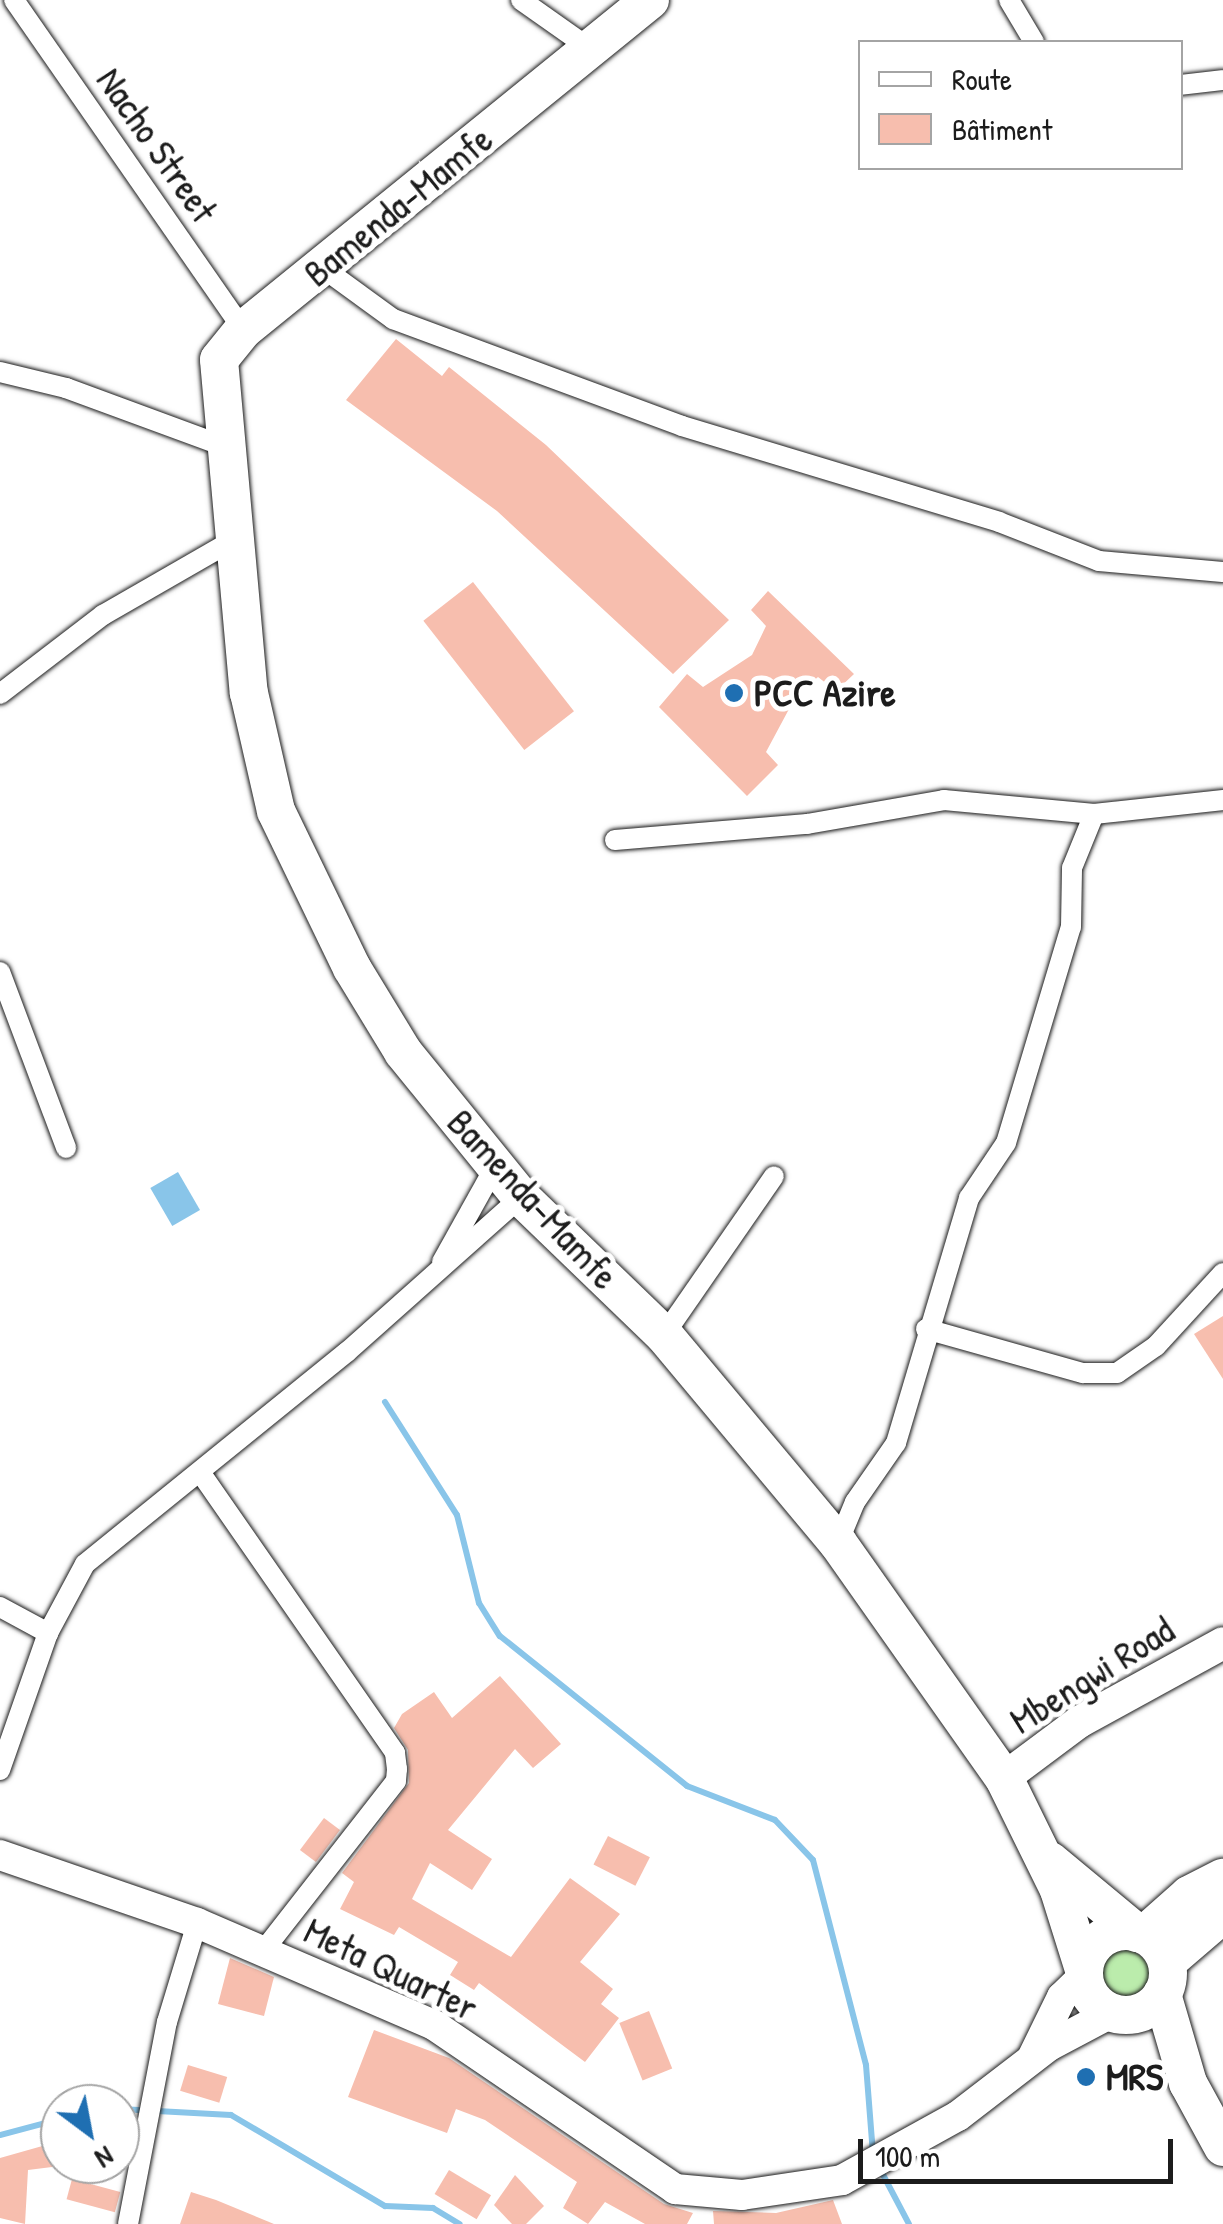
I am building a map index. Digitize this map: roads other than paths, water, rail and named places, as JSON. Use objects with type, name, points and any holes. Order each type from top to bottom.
[{"type":"highway","name":"Bamenda-Mamfe","points":[[650,0],[243,330],[219,360],[222,446],[250,692],[276,810],[352,968],[403,1052],[497,1163],[521,1198],[664,1335],[838,1544],[1004,1778],[1045,1857],[1092,1999],[1150,2037],[1188,2083]]},
{"type":"highway","name":"Bamenda-Mamfe","points":[[1045,1857],[1152,1956]]},
{"type":"highway","points":[[1113,2014],[1142,2012],[1152,1956],[1189,1895],[1223,1878]]},
{"type":"highway","points":[[1083,1973],[1096,1943],[1152,1956],[1223,1914]]},
{"type":"highway","points":[[1152,1956],[1188,2083],[1223,2147]]},
{"type":"main road","name":"Mbengwi Road","points":[[1004,1778],[1079,1722],[1223,1643]]},
{"type":"main road","name":"Meta Quarter","points":[[0,1855],[197,1924],[434,2026],[675,2189],[742,2195],[842,2180],[958,2116],[1031,2060]]},
{"type":"main road","points":[[1031,2060],[1062,1997],[1083,1973]]},
{"type":"main road","points":[[1031,2060],[1113,2014]]},
{"type":"street","name":"Nacho Street","points":[[14,0],[243,330]]},
{"type":"street","points":[[521,0],[588,48]]},
{"type":"street","points":[[1010,0],[1033,40]]},
{"type":"street","points":[[1183,84],[1223,80]]},
{"type":"street","points":[[323,268],[392,319],[682,426],[1000,522],[1099,560],[1223,572]]},
{"type":"street","points":[[0,372],[66,388],[222,446]]},
{"type":"street","points":[[0,694],[103,615],[235,538]]},
{"type":"street","points":[[615,840],[807,824],[944,800],[1094,814],[1223,800]]},
{"type":"street","points":[[838,1544],[855,1502],[896,1443],[926,1330],[969,1198],[1006,1143],[1071,927],[1072,868],[1094,814]]},
{"type":"street","points":[[0,972],[66,1148]]},
{"type":"street","points":[[434,1278],[497,1163]]},
{"type":"street","points":[[664,1335],[774,1176]]},
{"type":"street","points":[[0,1770],[48,1633],[86,1564],[434,1278],[521,1198]]},
{"type":"street","points":[[926,1330],[1083,1373],[1117,1373],[1156,1346],[1223,1273]]},
{"type":"street","points":[[200,1472],[395,1754],[397,1769],[396,1781],[262,1951]]},
{"type":"street","points":[[0,1607],[48,1633]]},
{"type":"street","points":[[128,2224],[167,2022],[197,1924]]},
{"type":"water","points":[[178,1172],[200,1210],[172,1226],[150,1188]]},
{"type":"waterway","points":[[385,1402],[457,1515],[479,1603],[500,1636],[687,1786],[775,1820],[813,1860],[866,2065],[873,2153]]},
{"type":"waterway","points":[[140,2110],[231,2115],[385,2206],[433,2208],[460,2224]]},
{"type":"waterway","points":[[0,2135],[40,2124]]},
{"type":"waterway","points":[[880,2169],[909,2224]]},
{"type":"place","name":"PCC Azire","points":[[734,693]]},
{"type":"place","name":"MRS","points":[[1086,2077]]}]
